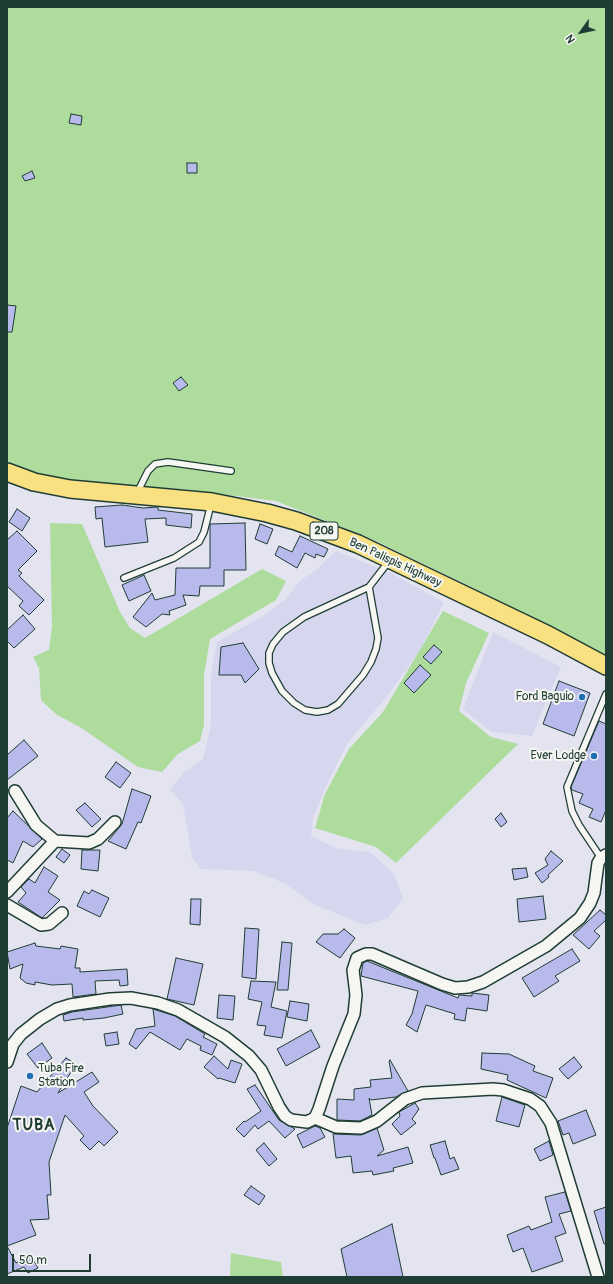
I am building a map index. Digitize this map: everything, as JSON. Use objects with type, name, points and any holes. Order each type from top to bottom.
[{"type":"main road","name":"Ben Palispis Highway","points":[[7,472],[34,482],[70,490],[212,502],[268,512],[296,521],[358,544],[548,635],[606,666]]},
{"type":"street","points":[[15,791],[36,825],[54,842],[89,843],[98,839],[115,822]]},
{"type":"street","points":[[7,892],[38,857],[54,842]]},
{"type":"street","points":[[7,1062],[13,1044],[21,1034],[40,1019],[57,1009],[70,1005],[110,999],[131,998],[158,1003],[178,1010],[225,1037],[248,1056],[261,1070],[278,1107],[285,1116],[298,1122],[307,1122],[315,1118],[319,1109],[333,1066],[354,1014],[356,995],[353,970],[357,958],[366,954],[372,954],[454,988],[468,987],[483,982],[546,946],[580,918],[590,903],[594,893],[598,863],[604,856]]},
{"type":"street","points":[[7,905],[41,925],[49,924],[62,913]]},
{"type":"street","points":[[315,1118],[336,1127],[361,1128],[377,1120],[406,1099],[422,1093],[494,1089],[503,1090],[530,1099],[540,1106],[551,1123],[598,1277]]},
{"type":"lane","points":[[136,495],[148,471],[155,464],[168,462],[231,471]]},
{"type":"lane","points":[[124,578],[174,558],[199,542],[204,532],[212,502]]},
{"type":"lane","points":[[369,587],[378,638],[371,662],[363,675],[338,704],[328,710],[317,712],[306,710],[294,703],[282,691],[272,673],[269,663],[269,653],[273,644],[283,632],[304,617],[369,587],[390,560]]},
{"type":"lane","points":[[604,856],[579,825],[572,811],[567,787],[606,694]]},
{"type":"shaded area","points":[[336,551],[391,573],[444,602],[420,651],[385,699],[348,742],[328,782],[313,818],[311,836],[338,849],[370,852],[394,874],[403,898],[388,918],[365,925],[315,905],[284,883],[254,871],[201,869],[192,858],[183,804],[170,790],[184,772],[203,759],[211,724],[211,675],[217,642],[266,614],[286,599],[300,581],[318,568]]},
{"type":"shaded area","points":[[493,632],[561,667],[532,736],[492,732],[463,709]]},
{"type":"green space","points":[[7,7],[606,7],[606,664],[494,598],[376,541],[276,501],[182,489],[83,483],[34,472],[7,462]]},
{"type":"green space","points":[[50,523],[82,524],[120,612],[130,628],[145,638],[262,569],[286,581],[276,600],[210,639],[204,675],[204,725],[200,741],[178,754],[162,772],[138,767],[80,727],[57,715],[41,700],[39,668],[33,657],[49,650],[52,627]]},
{"type":"green space","points":[[443,611],[489,633],[466,683],[459,711],[491,737],[518,744],[396,863],[376,847],[315,828],[325,794],[349,749],[383,712]]},
{"type":"green space","points":[[231,1253],[281,1262],[283,1277],[230,1277]]},
{"type":"building","points":[[71,114],[82,116],[81,125],[69,123]]},
{"type":"building","points":[[187,163],[197,163],[197,173],[187,173]]},
{"type":"building","points":[[32,171],[35,178],[25,181],[22,176]]},
{"type":"building","points":[[7,305],[16,306],[12,332],[7,332]]},
{"type":"building","points":[[181,377],[188,385],[179,391],[173,383]]},
{"type":"building","points":[[122,505],[143,508],[158,507],[158,510],[192,514],[191,528],[166,525],[166,518],[145,519],[148,542],[105,547],[102,518],[96,519],[95,507]]},
{"type":"building","points":[[17,509],[30,518],[22,531],[9,522]]},
{"type":"building","points":[[245,523],[246,570],[224,570],[224,586],[200,586],[199,596],[183,595],[186,605],[169,611],[170,615],[162,614],[146,627],[133,617],[152,593],[155,600],[175,595],[176,568],[210,568],[210,524]]},
{"type":"building","points":[[260,524],[273,529],[267,544],[255,539]]},
{"type":"building","points":[[17,531],[37,551],[18,570],[22,573],[19,576],[44,600],[29,615],[19,606],[23,601],[7,586],[7,540]]},
{"type":"building","points":[[300,536],[328,549],[324,557],[316,554],[315,558],[305,553],[297,568],[275,555],[279,546],[292,552]]},
{"type":"building","points":[[144,575],[151,591],[129,601],[122,585]]},
{"type":"building","points":[[23,615],[35,629],[14,648],[7,641],[7,630]]},
{"type":"building","points":[[243,643],[259,669],[245,683],[241,675],[219,675],[221,647]]},
{"type":"building","points":[[434,645],[442,652],[431,664],[423,657]]},
{"type":"building","points":[[420,665],[431,675],[414,693],[404,683]]},
{"type":"building","points":[[559,681],[590,693],[574,736],[543,724]]},
{"type":"building","name":"Ever Lodge","points":[[599,721],[606,724],[606,810],[601,822],[589,817],[593,809],[579,803],[583,794],[572,790],[571,787]]},
{"type":"building","points":[[24,740],[38,756],[7,780],[7,755]]},
{"type":"building","points":[[116,762],[131,773],[120,788],[105,777]]},
{"type":"building","points":[[132,789],[151,796],[141,823],[138,822],[126,849],[108,841],[122,824]]},
{"type":"building","points":[[85,803],[101,819],[92,827],[76,810]]},
{"type":"building","points":[[13,811],[42,839],[33,847],[23,841],[13,863],[7,860],[7,818]]},
{"type":"building","points":[[501,813],[507,822],[501,827],[495,819]]},
{"type":"building","points":[[62,849],[70,855],[64,863],[56,857]]},
{"type":"building","points":[[82,850],[100,850],[98,871],[81,869]]},
{"type":"building","points":[[551,851],[563,861],[542,883],[535,873],[548,865],[545,859]]},
{"type":"building","points":[[44,867],[58,876],[48,892],[60,900],[42,918],[18,902],[26,893],[21,887],[29,879],[35,883]]},
{"type":"building","points":[[526,868],[528,877],[514,880],[512,869]]},
{"type":"building","points":[[92,890],[109,898],[100,917],[77,906],[84,891],[89,894]]},
{"type":"building","points":[[543,896],[546,919],[519,922],[517,899]]},
{"type":"building","points":[[191,899],[201,899],[200,925],[190,924]]},
{"type":"building","points":[[600,910],[606,915],[606,920],[594,931],[600,936],[589,949],[573,935]]},
{"type":"building","points":[[245,928],[259,929],[256,979],[242,977]]},
{"type":"building","points":[[344,929],[355,938],[340,958],[316,942],[323,934],[338,934]]},
{"type":"building","points":[[282,942],[292,943],[288,990],[277,990]]},
{"type":"building","points":[[35,943],[36,946],[60,949],[61,946],[78,949],[75,968],[80,968],[80,972],[127,969],[128,985],[120,986],[119,980],[95,981],[96,994],[73,997],[72,984],[52,985],[35,982],[35,985],[26,983],[20,978],[23,964],[10,969],[7,952]]},
{"type":"building","points":[[572,949],[580,961],[555,976],[559,981],[534,997],[522,978]]},
{"type":"building","points":[[176,958],[203,964],[194,1005],[167,999]]},
{"type":"building","points":[[367,961],[458,998],[459,995],[472,996],[472,993],[489,995],[487,1011],[467,1008],[465,1021],[454,1019],[455,1014],[426,1005],[417,1032],[406,1025],[412,1014],[418,991],[361,976],[363,963]]},
{"type":"building","points":[[251,981],[276,982],[271,1007],[287,1011],[282,1038],[264,1035],[266,1026],[257,1025],[262,1002],[248,999]]},
{"type":"building","points":[[219,995],[235,996],[233,1020],[217,1018]]},
{"type":"building","points":[[290,1001],[309,1004],[307,1021],[287,1017]]},
{"type":"building","points":[[121,1005],[123,1014],[104,1018],[83,1020],[83,1018],[64,1021],[63,1015],[72,1012]]},
{"type":"building","points":[[153,1009],[175,1016],[205,1034],[203,1037],[217,1044],[212,1055],[200,1050],[201,1046],[187,1039],[180,1050],[150,1032],[136,1049],[129,1044],[136,1029],[155,1026]]},
{"type":"building","points":[[311,1030],[320,1047],[286,1066],[277,1049]]},
{"type":"building","points":[[117,1032],[119,1044],[106,1046],[104,1034]]},
{"type":"building","points":[[42,1043],[52,1058],[38,1068],[27,1054]]},
{"type":"building","points":[[482,1053],[509,1054],[535,1066],[533,1071],[553,1078],[546,1098],[507,1080],[508,1075],[481,1069]]},
{"type":"building","points":[[214,1056],[228,1069],[231,1060],[242,1064],[235,1083],[219,1078],[218,1079],[204,1067]]},
{"type":"building","points":[[574,1057],[582,1067],[568,1079],[559,1069]]},
{"type":"building","points":[[66,1058],[76,1064],[58,1093],[92,1072],[99,1082],[84,1092],[93,1106],[118,1132],[104,1146],[99,1141],[90,1150],[80,1140],[84,1136],[65,1115],[49,1162],[51,1195],[47,1195],[49,1219],[30,1220],[36,1235],[7,1246],[7,1128],[21,1086],[37,1092]]},
{"type":"building","points":[[390,1060],[408,1091],[396,1097],[371,1100],[369,1098],[372,1115],[360,1121],[337,1120],[337,1099],[354,1100],[354,1089],[371,1087],[370,1080],[392,1078]]},
{"type":"building","points":[[255,1085],[279,1120],[295,1129],[285,1138],[269,1121],[258,1129],[255,1125],[244,1137],[236,1129],[244,1121],[245,1122],[261,1111],[247,1089]]},
{"type":"building","points":[[502,1097],[525,1105],[519,1127],[496,1121]]},
{"type":"building","points":[[415,1103],[419,1109],[412,1119],[416,1123],[401,1135],[392,1124],[400,1116],[399,1112]]},
{"type":"building","points":[[586,1110],[596,1135],[573,1144],[569,1133],[563,1135],[558,1121]]},
{"type":"building","points":[[315,1126],[320,1128],[325,1137],[303,1148],[297,1135]]},
{"type":"building","points":[[377,1128],[384,1150],[377,1156],[408,1147],[413,1163],[393,1168],[394,1171],[373,1175],[372,1171],[353,1173],[351,1156],[336,1158],[333,1134],[361,1135]]},
{"type":"building","points":[[445,1141],[450,1159],[454,1157],[459,1169],[441,1175],[430,1145]]},
{"type":"building","points":[[549,1141],[553,1155],[540,1161],[534,1149]]},
{"type":"building","points":[[264,1143],[277,1159],[269,1166],[256,1150]]},
{"type":"building","points":[[251,1186],[265,1196],[259,1205],[244,1195]]},
{"type":"building","points":[[565,1192],[571,1211],[559,1214],[566,1233],[555,1237],[563,1261],[532,1272],[523,1248],[513,1252],[507,1235],[529,1226],[531,1230],[552,1222],[545,1197]]},
{"type":"building","points":[[606,1207],[606,1244],[604,1244],[594,1211]]},
{"type":"building","points":[[392,1224],[403,1277],[347,1277],[341,1249]]},
{"type":"building","points":[[7,1246],[16,1263],[30,1254],[38,1268],[28,1273],[24,1267],[7,1274]]},
{"type":"place","name":"Ford Baguio","points":[[582,697]]},
{"type":"place","name":"Ever Lodge","points":[[594,756]]},
{"type":"place","name":"Tuba Fire Station","points":[[30,1076]]},
{"type":"district","name":"TUBA","points":[[34,1126]]}]
